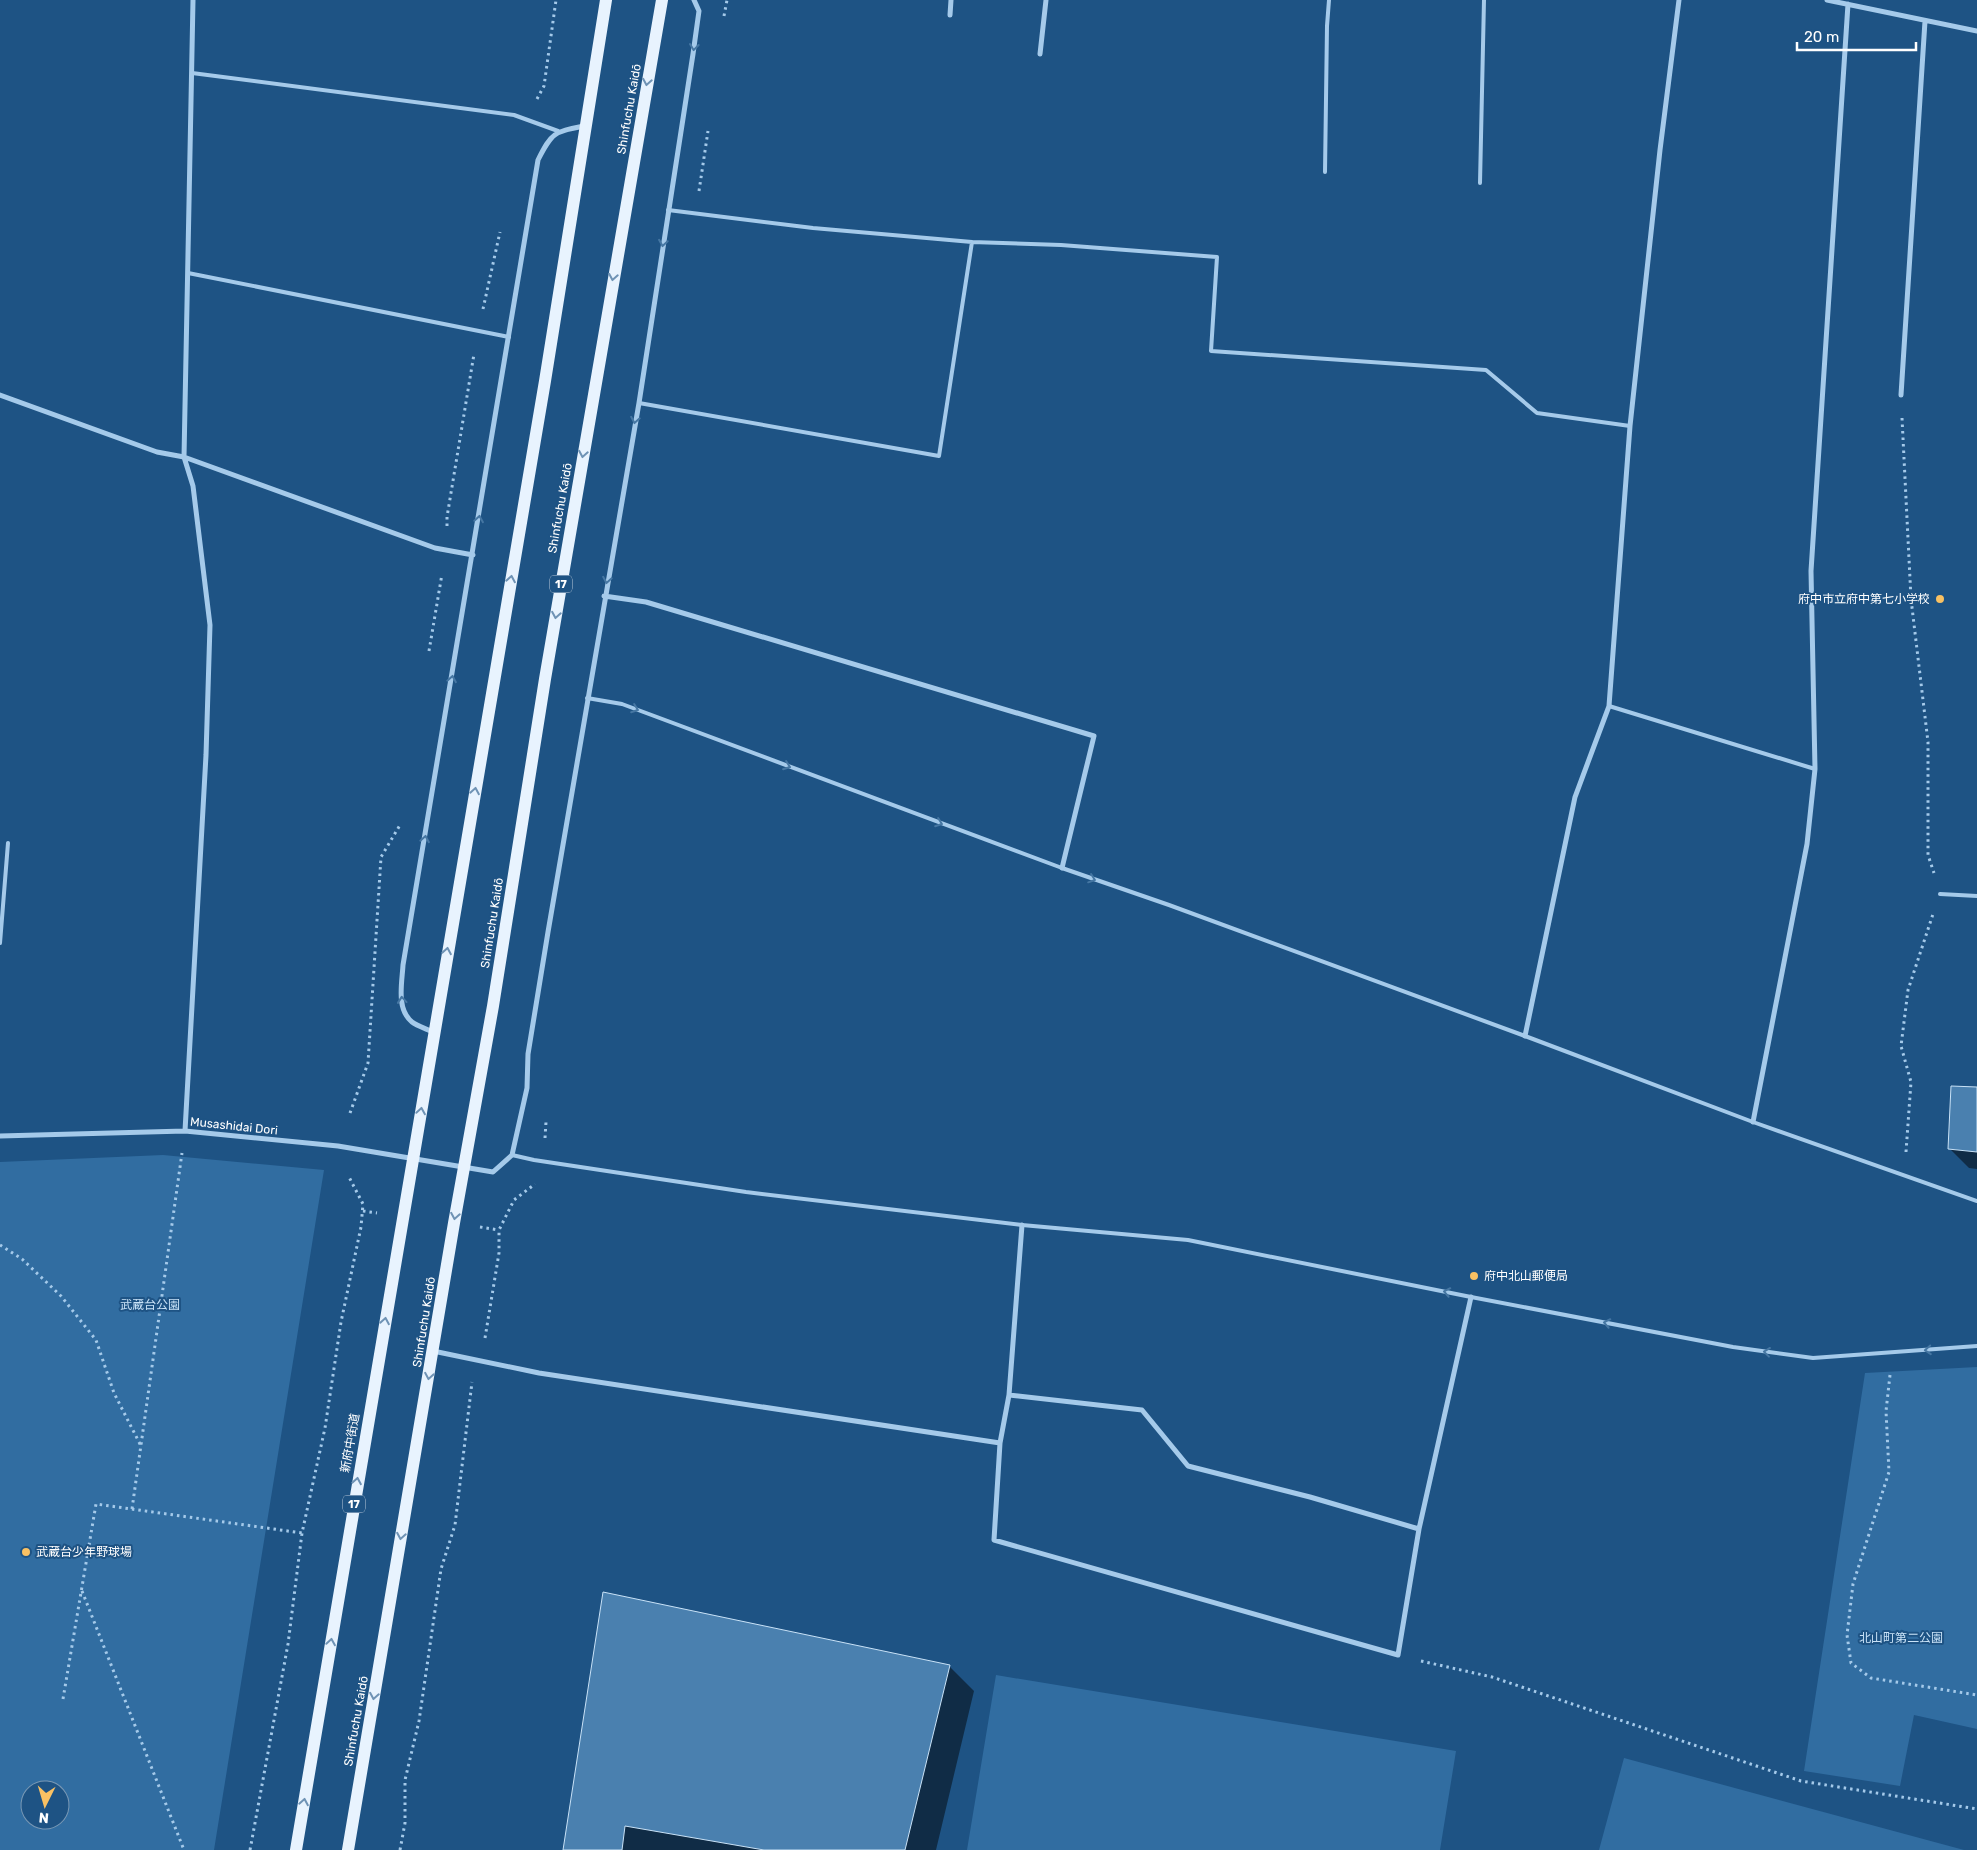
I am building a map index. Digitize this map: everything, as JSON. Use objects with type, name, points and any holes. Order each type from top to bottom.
[{"type":"main road","name":"17","points":[[413,1159],[545,382],[606,0]]},
{"type":"main road","name":"Shinfuchu Kaidō","points":[[348,1850],[493,1006],[543,689],[662,0]]},
{"type":"main road","name":"新府中街道","points":[[296,1850],[413,1159]]},
{"type":"street","points":[[185,1131],[206,755],[210,625],[193,486],[184,457],[193,0]]},
{"type":"street","points":[[512,1155],[527,1088],[531,1035],[638,403],[699,11],[694,0]]},
{"type":"street","points":[[950,15],[952,0]]},
{"type":"street","points":[[1040,54],[1046,0]]},
{"type":"street","points":[[1525,1036],[1575,797],[1609,706],[1630,426],[1660,150],[1679,0]]},
{"type":"street","points":[[1827,0],[1977,31]]},
{"type":"street","points":[[1753,1122],[1807,844],[1815,769],[1811,571],[1848,4]]},
{"type":"street","points":[[1901,395],[1925,21]]},
{"type":"street","points":[[434,1032],[411,1022],[403,1009],[401,994],[403,965],[538,160],[546,144],[558,131],[585,126]]},
{"type":"street","points":[[0,394],[157,452],[184,457],[435,548],[473,555]]},
{"type":"street","points":[[604,596],[646,602],[1094,736],[1062,868]]},
{"type":"street","name":"Musashidai Dori","points":[[0,1136],[185,1131],[338,1146],[493,1172],[512,1155]]},
{"type":"street","points":[[1022,1225],[1009,1395],[1000,1443],[994,1540],[1398,1655],[1419,1529],[1471,1297]]},
{"type":"street","points":[[433,1352],[539,1373],[1000,1443]]},
{"type":"street","points":[[1009,1395],[1142,1410],[1188,1466],[1310,1497],[1419,1529]]},
{"type":"lane","points":[[1325,172],[1327,26],[1330,0]]},
{"type":"lane","points":[[1480,183],[1484,0]]},
{"type":"lane","points":[[192,73],[514,115],[558,131]]},
{"type":"lane","points":[[668,210],[814,228],[972,242],[1061,245],[1217,256],[1211,351],[1486,370],[1538,413],[1630,426]]},
{"type":"lane","points":[[638,403],[939,456],[972,242]]},
{"type":"lane","points":[[188,272],[509,338]]},
{"type":"lane","points":[[588,698],[622,704],[1062,868],[1525,1036],[1753,1122],[1977,1202]]},
{"type":"lane","points":[[1609,706],[1815,769]]},
{"type":"lane","points":[[0,943],[8,843]]},
{"type":"lane","points":[[1940,894],[1977,896]]},
{"type":"lane","points":[[512,1155],[534,1160],[746,1192],[1022,1225],[1188,1240],[1732,1347],[1813,1358],[1977,1346]]},
{"type":"path","points":[[1901,395],[1911,598],[1928,742],[1928,855],[1940,894],[1908,990],[1901,1046],[1911,1082],[1908,1142],[1902,1174]]},
{"type":"path","points":[[132,1509],[185,1131]]},
{"type":"path","points":[[250,1850],[288,1644],[302,1533],[325,1428],[341,1322],[361,1227],[363,1204],[349,1177]]},
{"type":"path","points":[[0,1245],[22,1259],[60,1296],[96,1340],[114,1393],[141,1446]]},
{"type":"path","points":[[1893,1353],[1886,1411],[1889,1472],[1853,1584],[1847,1635],[1851,1663],[1871,1678],[1977,1695]]},
{"type":"path","points":[[63,1699],[96,1504],[302,1533]]},
{"type":"path","points":[[82,1590],[184,1850]]},
{"type":"path","points":[[1398,1655],[1492,1677],[1801,1782],[1977,1809]]},
{"type":"green space","name":"武蔵台公園","points":[[163,1155],[324,1170],[214,1850],[0,1850],[0,1162]]},
{"type":"green space","name":"北山町第二公園","points":[[1977,1367],[1977,1729],[1914,1715],[1900,1786],[1804,1771],[1865,1373]]},
{"type":"green space","points":[[996,1675],[1456,1751],[1440,1850],[967,1850]]},
{"type":"green space","points":[[1624,1758],[1964,1850],[1599,1850]]},
{"type":"building","points":[[1951,1086],[1977,1087],[1977,1152],[1948,1149]]},
{"type":"building","points":[[603,1592],[950,1665],[905,1850],[764,1850],[625,1826],[622,1850],[563,1850]]},
{"type":"place","name":"府中市立府中第七小学校","points":[[1940,599]]},
{"type":"place","name":"府中北山郵便局","points":[[1474,1276]]},
{"type":"place","name":"武蔵台少年野球場","points":[[26,1552]]}]
